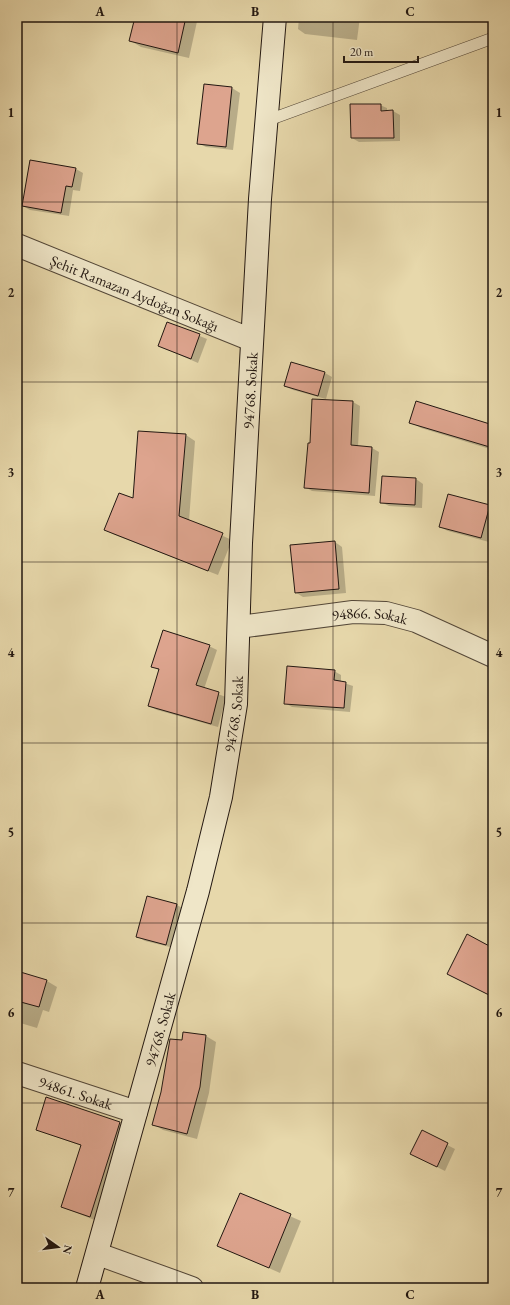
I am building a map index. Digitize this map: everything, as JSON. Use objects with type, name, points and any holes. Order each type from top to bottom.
[{"type":"street","name":"94768. Sokak","points":[[87,1288],[98,1254],[198,891],[221,797],[236,704],[241,542],[252,340],[266,122],[275,17]]},
{"type":"street","name":"Şehit Ramazan Aydoğan Sokağı","points":[[17,246],[252,340]]},
{"type":"street","name":"94866. Sokak","points":[[239,627],[352,612],[386,613],[416,621],[493,656]]},
{"type":"street","name":"94861. Sokak","points":[[17,1073],[136,1112]]},
{"type":"street","points":[[98,1254],[192,1288]]},
{"type":"lane","points":[[266,122],[493,38]]},
{"type":"building","points":[[135,17],[186,17],[178,53],[129,41]]},
{"type":"building","points":[[204,84],[232,87],[226,147],[197,144]]},
{"type":"building","points":[[350,104],[381,104],[381,111],[393,110],[394,138],[351,138]]},
{"type":"building","points":[[30,160],[76,168],[72,187],[66,186],[61,213],[22,206]]},
{"type":"building","points":[[167,322],[200,334],[191,359],[158,346]]},
{"type":"building","points":[[291,362],[325,372],[318,396],[284,386]]},
{"type":"building","points":[[312,399],[353,401],[351,445],[372,447],[369,493],[304,488],[308,443],[310,443]]},
{"type":"building","points":[[416,401],[493,425],[493,448],[409,423]]},
{"type":"building","points":[[138,431],[186,434],[179,516],[223,533],[208,571],[104,530],[119,493],[133,498]]},
{"type":"building","points":[[382,476],[416,478],[415,505],[380,503]]},
{"type":"building","points":[[448,494],[490,505],[481,538],[439,527]]},
{"type":"building","points":[[335,541],[339,589],[295,593],[290,545]]},
{"type":"building","points":[[163,630],[210,645],[196,685],[219,692],[211,724],[148,706],[159,669],[151,667]]},
{"type":"building","points":[[287,666],[335,670],[334,680],[346,682],[344,708],[284,704]]},
{"type":"building","points":[[147,896],[177,904],[166,945],[136,937]]},
{"type":"building","points":[[467,934],[493,948],[493,997],[447,974]]},
{"type":"building","points":[[17,971],[47,980],[39,1007],[17,1001]]},
{"type":"building","points":[[183,1032],[206,1035],[200,1087],[187,1134],[152,1125],[161,1092],[170,1039],[182,1040]]},
{"type":"building","points":[[46,1097],[120,1122],[90,1217],[61,1207],[81,1145],[36,1130]]},
{"type":"building","points":[[422,1130],[448,1143],[437,1167],[410,1154]]},
{"type":"building","points":[[240,1193],[291,1214],[269,1268],[217,1246]]}]
